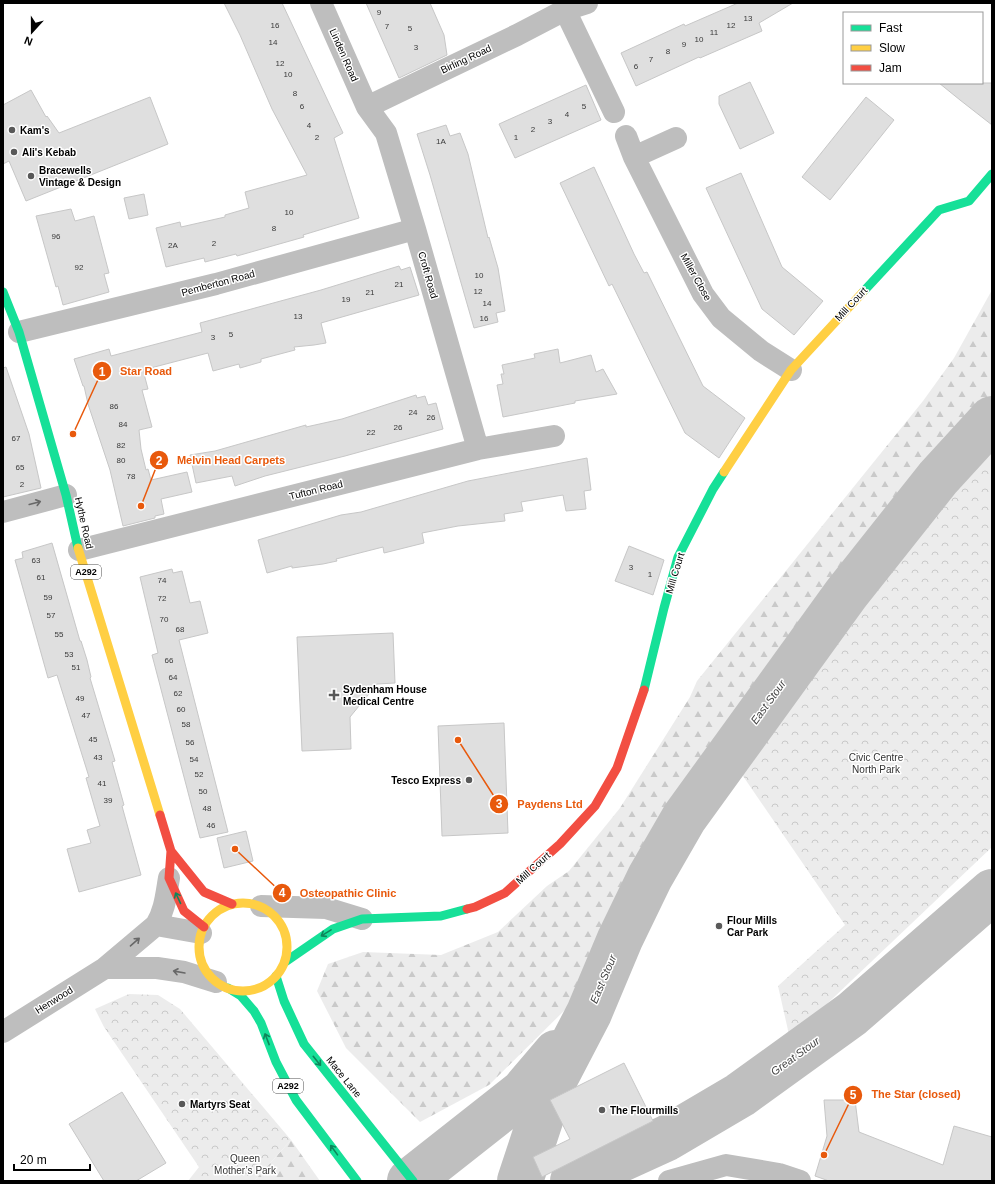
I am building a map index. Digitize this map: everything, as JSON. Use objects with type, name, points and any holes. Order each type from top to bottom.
[{"type":"main road","name":"Mill Court","points":[[285,962],[333,929],[362,919],[441,916],[475,907],[505,893],[560,844],[595,806],[617,768],[645,688],[678,557],[714,489],[791,370],[939,210],[969,201],[992,174]]},
{"type":"main road","name":"Hythe Road","points":[[3,292],[19,332],[66,495],[79,550],[171,851],[169,878],[184,911],[202,930]]},
{"type":"main road","name":"Hythe Road","points":[[171,851],[204,892],[232,904]]},
{"type":"main road","points":[[247,903],[261,906],[272,914],[281,924],[286,936],[287,949],[285,962],[276,976],[266,984],[254,989],[241,990],[222,985],[207,972],[201,960],[199,946],[202,930],[211,916],[232,904],[247,903]]},
{"type":"main road","name":"Mace Lane","points":[[276,976],[284,1001],[304,1044],[413,1181]]},
{"type":"main road","name":"A292","points":[[222,985],[241,996],[254,1011],[261,1023],[276,1062],[296,1100],[357,1181]]},
{"type":"street","name":"Linden Road","points":[[321,3],[367,107]]},
{"type":"street","name":"Birling Road","points":[[367,107],[517,35],[565,10],[587,3]]},
{"type":"street","points":[[565,10],[614,112]]},
{"type":"street","name":"Croft Road","points":[[367,107],[386,133],[478,449]]},
{"type":"street","name":"Miller Close","points":[[626,136],[634,156],[703,294],[721,318],[761,351],[791,370]]},
{"type":"street","points":[[634,156],[676,138]]},
{"type":"street","name":"Pemberton Road","points":[[19,332],[216,284],[415,229]]},
{"type":"street","name":"Tufton Road","points":[[79,550],[478,449],[554,436]]},
{"type":"street","points":[[3,512],[66,495]]},
{"type":"street","name":"Henwood","points":[[3,1032],[106,968],[156,925],[164,908],[169,878]]},
{"type":"street","name":"Mill Court","points":[[261,906],[326,908],[362,919]]},
{"type":"street","points":[[156,925],[202,930]]},
{"type":"street","points":[[106,968],[157,968],[184,972],[222,985]]},
{"type":"street","points":[[669,1181],[726,1165],[779,1174],[800,1181]]},
{"type":"green space","points":[[992,290],[992,416],[857,571],[751,707],[694,784],[598,938],[574,1001],[489,1085],[420,1122],[346,1048],[317,991],[328,964],[363,952],[441,955],[498,932],[547,886],[569,871],[620,808],[690,697],[697,681],[923,401],[954,358]]},
{"type":"green space","name":"Civic Centre North Park","points":[[992,439],[992,847],[790,1039],[778,986],[845,925],[730,757]]},
{"type":"green space","name":"Queen Mother’s Park","points":[[129,994],[158,995],[180,1009],[291,1140],[254,1181],[188,1181],[199,1167],[104,1027],[95,1009]]},
{"type":"green space","points":[[291,1140],[320,1181],[254,1181]]},
{"type":"building","points":[[224,3],[282,3],[343,133],[334,138],[359,218],[303,235],[304,237],[237,256],[236,254],[205,262],[204,258],[166,267],[156,228],[180,222],[181,227],[225,217],[225,215],[249,208],[245,192],[307,175],[272,109],[240,35]]},
{"type":"building","points":[[366,3],[430,3],[444,35],[447,55],[399,78]]},
{"type":"building","points":[[738,3],[793,3],[759,23],[762,31],[700,58],[699,57],[636,86],[621,53],[684,24],[685,26]]},
{"type":"building","points":[[750,82],[774,133],[740,149],[719,104],[719,96]]},
{"type":"building","points":[[992,83],[992,125],[940,84]]},
{"type":"building","points":[[586,85],[601,120],[515,158],[499,124]]},
{"type":"building","points":[[31,90],[46,117],[47,116],[59,133],[150,97],[168,144],[26,201],[9,161],[3,164],[3,105]]},
{"type":"building","points":[[866,97],[894,120],[830,200],[802,177]]},
{"type":"building","points":[[446,125],[450,136],[460,133],[468,154],[488,238],[489,237],[498,268],[505,311],[496,313],[498,322],[474,328],[417,134]]},
{"type":"building","points":[[594,167],[634,254],[644,273],[647,272],[703,386],[745,418],[719,458],[685,433],[612,284],[609,286],[560,183]]},
{"type":"building","points":[[741,173],[782,267],[823,301],[794,335],[762,309],[706,188]]},
{"type":"building","points":[[144,194],[148,215],[129,219],[124,198]]},
{"type":"building","points":[[71,209],[75,221],[94,216],[109,273],[104,274],[109,292],[63,305],[58,286],[56,287],[36,216]]},
{"type":"building","points":[[399,266],[401,270],[410,267],[419,295],[321,323],[326,343],[294,347],[295,350],[261,359],[261,362],[240,368],[239,364],[213,371],[208,353],[143,370],[148,389],[142,390],[152,427],[139,430],[141,449],[146,470],[148,469],[151,480],[187,472],[192,492],[161,499],[164,514],[155,516],[155,518],[123,526],[110,470],[74,359],[109,349],[111,356],[202,332],[200,323],[321,290]]},
{"type":"building","points":[[558,349],[560,363],[591,355],[596,372],[603,369],[617,394],[575,401],[575,403],[503,417],[497,385],[503,384],[501,374],[504,374],[502,365],[535,358],[534,354]]},
{"type":"building","points":[[6,367],[29,434],[41,488],[3,497],[3,368]]},
{"type":"building","points":[[416,395],[417,398],[425,396],[428,405],[436,403],[443,429],[265,476],[235,486],[232,476],[196,483],[190,455],[215,451],[306,425],[306,427],[342,419]]},
{"type":"building","points":[[587,458],[591,490],[584,491],[586,509],[566,511],[563,495],[521,502],[523,511],[504,514],[505,521],[458,526],[422,533],[424,543],[384,553],[383,547],[336,559],[337,561],[292,568],[292,566],[267,573],[258,540],[341,515],[361,512],[468,481]]},
{"type":"building","points":[[52,543],[115,761],[112,762],[124,805],[122,806],[141,875],[79,892],[67,849],[91,843],[87,830],[100,826],[86,778],[89,777],[57,675],[48,678],[15,560],[23,558],[22,552]]},
{"type":"building","points":[[629,546],[664,560],[653,595],[615,581]]},
{"type":"building","points":[[172,569],[173,573],[182,571],[190,603],[200,601],[208,633],[179,640],[228,832],[200,838],[152,655],[158,653],[140,577]]},
{"type":"building","name":"Sydenham House Medical Centre","points":[[393,633],[395,683],[377,684],[350,717],[351,749],[302,751],[297,637]]},
{"type":"building","points":[[504,723],[508,833],[442,836],[438,726]]},
{"type":"building","points":[[246,831],[253,861],[224,868],[217,838]]},
{"type":"building","name":"The Flourmills","points":[[624,1063],[653,1121],[542,1177],[533,1157],[570,1139],[550,1100]]},
{"type":"building","points":[[122,1092],[166,1163],[136,1181],[104,1181],[69,1124]]},
{"type":"building","points":[[824,1100],[855,1100],[859,1132],[943,1165],[954,1126],[992,1137],[992,1181],[829,1181],[815,1176],[827,1136]]},
{"type":"waterway","name":"East Stour","points":[[520,1181],[552,1084],[589,1013],[620,939],[650,877],[684,818],[846,594],[938,478],[992,419]]},
{"type":"waterway","name":"Great Stour","points":[[573,1181],[667,1138],[740,1095],[852,1014],[992,892]]},
{"type":"waterway","name":"East Stour","points":[[410,1181],[523,1092],[556,1053]]},
{"type":"traffic: fast","points":[[863,292],[939,210],[969,201],[992,174]]},
{"type":"traffic: fast","points":[[3,292],[19,332],[66,495],[78,548]]},
{"type":"traffic: fast","points":[[644,690],[678,557],[713,489],[724,472]]},
{"type":"traffic: fast","points":[[285,962],[333,929],[362,919],[441,916],[467,909]]},
{"type":"traffic: fast","points":[[276,976],[284,1001],[304,1044],[413,1181]]},
{"type":"traffic: fast","points":[[228,988],[241,996],[254,1011],[261,1023],[276,1062],[296,1100],[357,1181]]},
{"type":"traffic: slow","points":[[724,472],[791,370],[863,292]]},
{"type":"traffic: slow","points":[[78,548],[160,815]]},
{"type":"traffic: slow","points":[[243,903],[260,907],[274,916],[283,930],[287,947],[283,964],[274,978],[260,987],[243,991],[226,987],[212,978],[203,964],[199,947],[203,930],[212,916],[226,907],[243,903]]},
{"type":"traffic: jam","points":[[467,909],[475,907],[505,893],[560,844],[595,806],[617,768],[644,690]]},
{"type":"traffic: jam","points":[[160,815],[171,851],[169,878],[184,911],[204,927]]},
{"type":"traffic: jam","points":[[171,851],[204,892],[232,904]]},
{"type":"place","name":"Kam's","points":[[12,130]]},
{"type":"place","name":"Ali's Kebab","points":[[14,152]]},
{"type":"place","name":"Bracewells Vintage & Design","points":[[31,176]]},
{"type":"place","name":"Star Road","points":[[73,434]]},
{"type":"place","name":"Melvin Head Carpets","points":[[141,506]]},
{"type":"place","name":"Sydenham House Medical Centre","points":[[334,695]]},
{"type":"place","name":"Paydens Ltd","points":[[458,740]]},
{"type":"place","name":"Tesco Express","points":[[469,780]]},
{"type":"place","name":"Osteopathic Clinic","points":[[235,849]]},
{"type":"place","name":"Flour Mills Car Park","points":[[719,926]]},
{"type":"place","name":"Martyrs Seat","points":[[182,1104]]},
{"type":"place","name":"The Flourmills","points":[[602,1110]]},
{"type":"place","name":"The Star (closed)","points":[[824,1155]]}]
